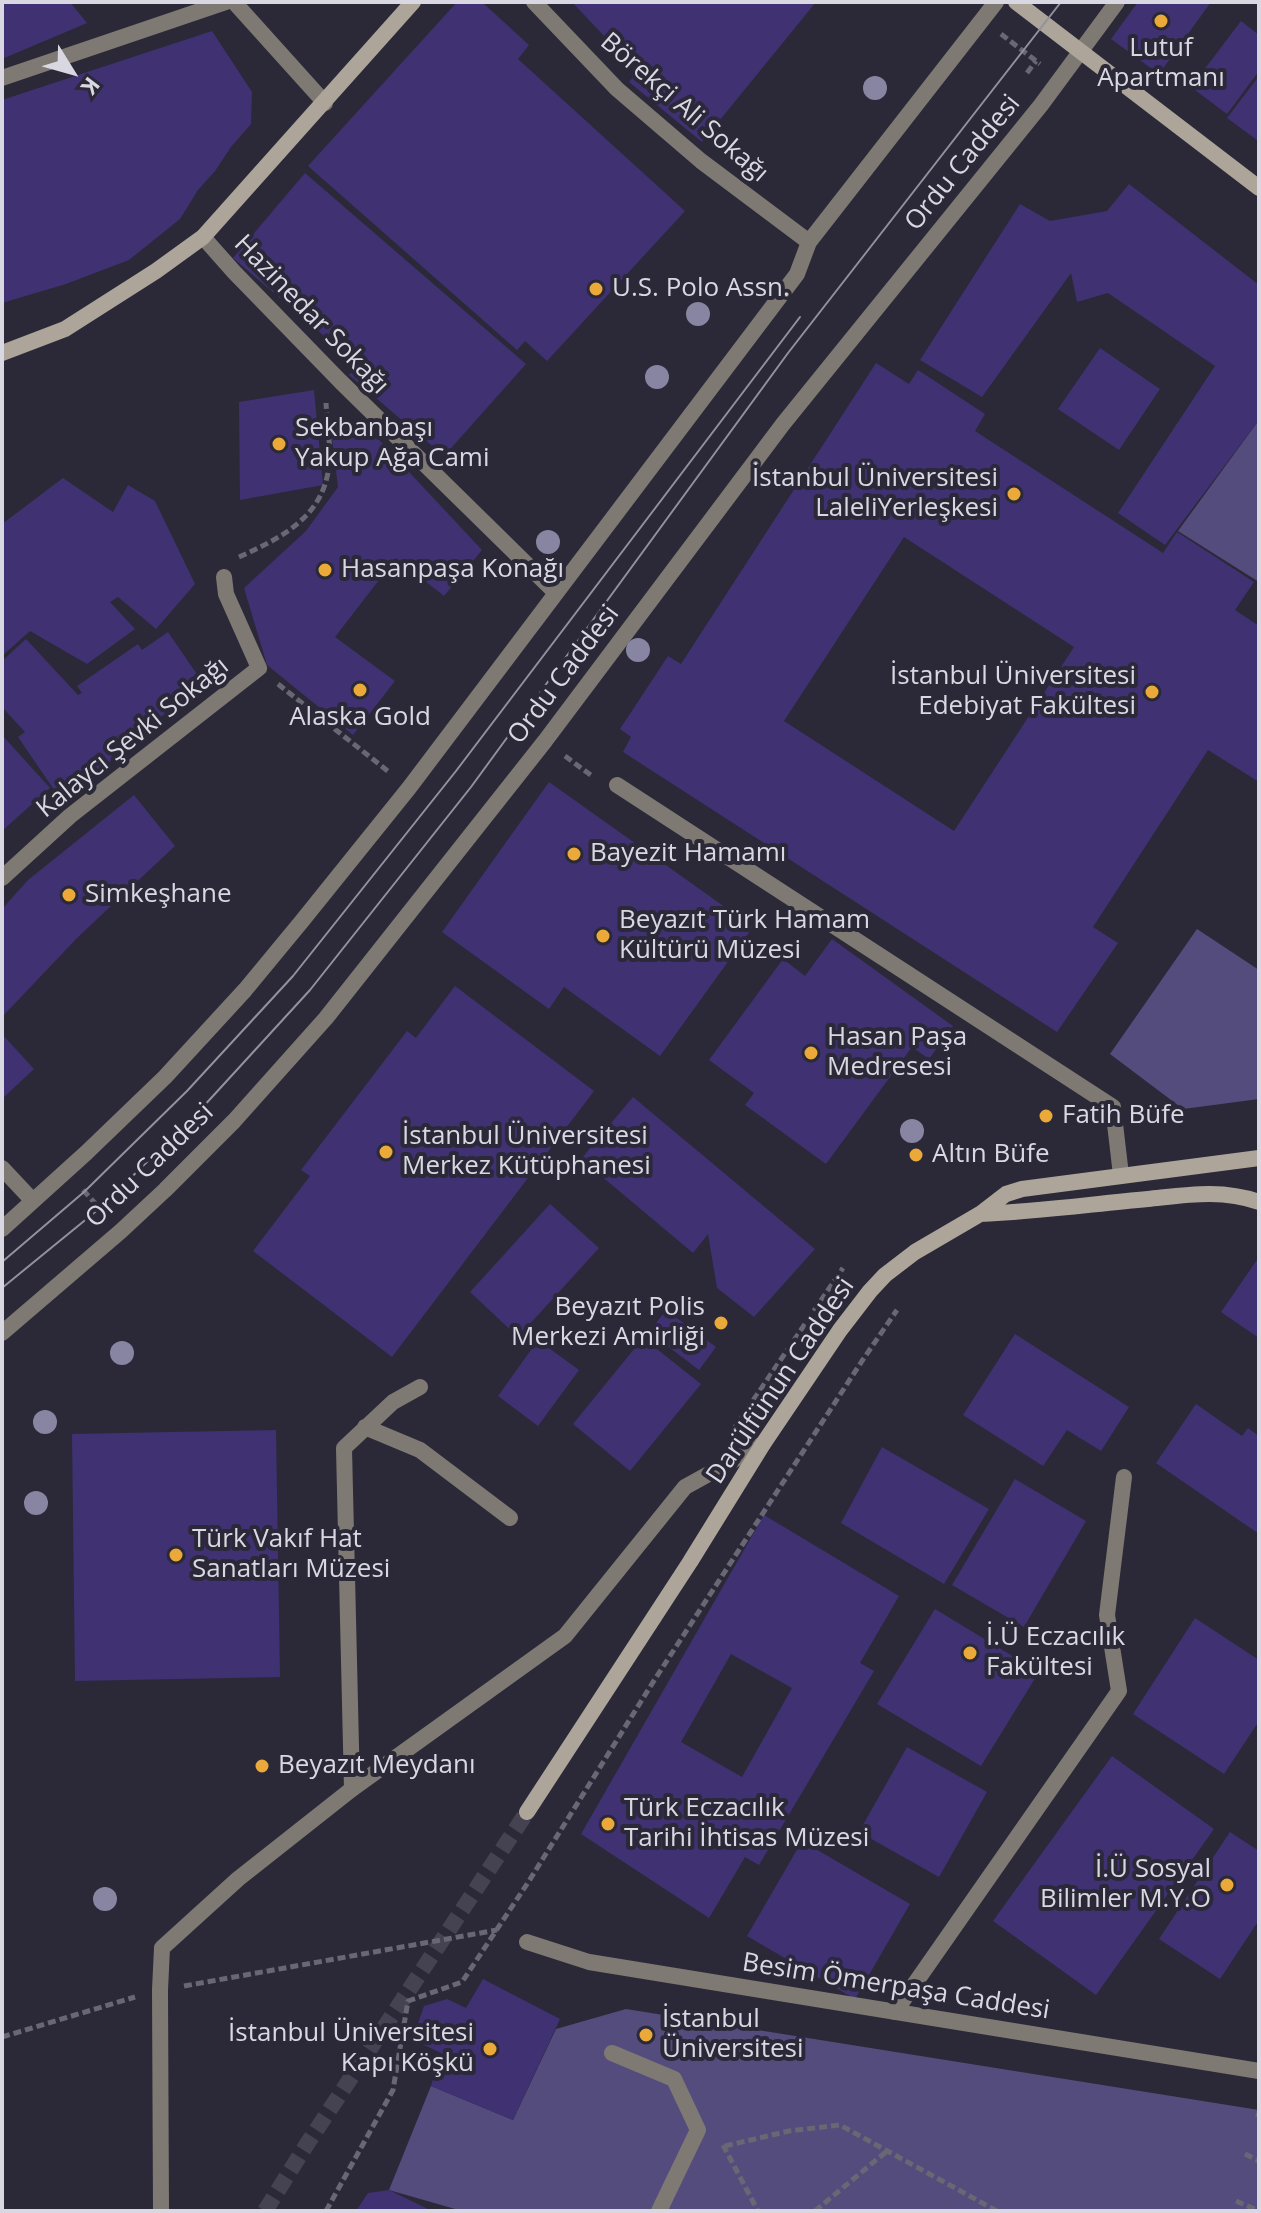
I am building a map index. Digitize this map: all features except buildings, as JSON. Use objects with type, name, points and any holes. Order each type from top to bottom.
[{"type":"main road","points":[[2,353],[65,329],[203,237],[413,2]]},
{"type":"main road","points":[[1016,2],[1259,188]]},
{"type":"main road","name":"Darülfünun Caddesi","points":[[527,1812],[763,1444],[840,1330],[885,1275],[915,1252],[980,1214],[1006,1194],[1022,1189],[1259,1158]]},
{"type":"main road","points":[[980,1214],[1217,1193],[1243,1196],[1259,1202]]},
{"type":"street","points":[[2,78],[226,2]]},
{"type":"street","points":[[234,2],[325,103]]},
{"type":"street","name":"Börekçi Ali Sokağı","points":[[534,2],[617,89],[701,161],[809,242]]},
{"type":"street","name":"Ordu Caddesi","points":[[2,1229],[165,1077],[245,990],[409,788],[797,274],[809,242],[996,2]]},
{"type":"street","name":"Ordu Caddesi","points":[[2,1333],[165,1190],[234,1121],[326,1018],[545,741],[783,424],[1060,80],[1117,2]]},
{"type":"street","name":"Hazinedar Sokağı","points":[[203,237],[340,381],[556,593]]},
{"type":"street","name":"Kalaycı Şevki Sokağı","points":[[2,878],[70,816],[259,668],[226,594],[224,577]]},
{"type":"street","points":[[617,785],[1113,1107],[1121,1175]]},
{"type":"street","points":[[2,1168],[33,1201]]},
{"type":"street","points":[[352,1789],[344,1448],[393,1402],[420,1387]]},
{"type":"street","points":[[365,1427],[420,1450],[510,1518]]},
{"type":"street","points":[[161,2211],[162,1948],[238,1879],[352,1789],[565,1636],[685,1487],[763,1444]]},
{"type":"street","points":[[895,2012],[1119,1691],[1107,1615],[1124,1477]]},
{"type":"street","name":"Besim Ömerpaşa Caddesi","points":[[527,1942],[589,1962],[1257,2068]]},
{"type":"street","points":[[612,2053],[674,2079],[698,2130],[659,2211]]},
{"type":"path","points":[[983,19],[1060,80]]},
{"type":"path","points":[[1027,73],[1036,61]]},
{"type":"path","points":[[224,577],[239,557],[277,540],[308,515],[323,491],[329,465],[326,402],[340,381]]},
{"type":"path","name":"Kalaycı Şevki Sokağı","points":[[259,668],[409,788]]},
{"type":"path","points":[[66,1172],[121,1231]]},
{"type":"path","points":[[728,1437],[843,1268]]},
{"type":"path","points":[[326,2211],[393,2090],[408,2001],[462,1982],[655,1679],[897,1310]]},
{"type":"path","points":[[2,2037],[160,1990],[497,1930],[527,1942]]},
{"type":"path","points":[[725,2146],[789,2131],[840,2125],[997,2211]]},
{"type":"path","points":[[698,2130],[725,2146],[758,2211]]},
{"type":"path","points":[[815,2211],[887,2151]]},
{"type":"path","points":[[1245,2154],[1259,2161]]},
{"type":"path","points":[[1236,2201],[1259,2211]]},
{"type":"shaded area","points":[[1259,420],[1259,582],[1178,531]]},
{"type":"shaded area","points":[[1197,929],[1259,970],[1259,1099],[1183,1109],[1110,1054]]},
{"type":"shaded area","name":"İstanbul Üniversitesi","points":[[626,2009],[1259,2110],[1259,2211],[462,2211],[389,2190],[431,2086],[513,2120],[556,2029]]},
{"type":"tunnel","points":[[265,2211],[527,1812]]},
{"type":"tram line","points":[[2,1288],[100,1208],[202,1108],[310,990],[471,787],[788,353],[1061,2]]},
{"type":"tram line","points":[[2,1262],[84,1192],[187,1091],[293,976],[456,771],[800,317]]},
{"type":"place","name":"Lutuf Apartmanı","points":[[1161,21]]},
{"type":"place","name":"U.S. Polo Assn.","points":[[596,289]]},
{"type":"place","name":"Sekbanbaşı Yakup Ağa Cami","points":[[279,444]]},
{"type":"place","name":"İstanbul Üniversitesi LaleliYerleşkesi","points":[[1014,494]]},
{"type":"place","name":"Hasanpaşa Konağı","points":[[325,570]]},
{"type":"place","name":"Alaska Gold","points":[[360,690]]},
{"type":"place","name":"İstanbul Üniversitesi Edebiyat Fakültesi","points":[[1152,692]]},
{"type":"place","name":"Bayezit Hamamı","points":[[574,854]]},
{"type":"place","name":"Simkeşhane","points":[[69,895]]},
{"type":"place","name":"Beyazıt Türk Hamam Kültürü Müzesi","points":[[603,936]]},
{"type":"place","name":"Hasan Paşa Medresesi","points":[[811,1053]]},
{"type":"place","name":"Fatih Büfe","points":[[1046,1116]]},
{"type":"place","name":"İstanbul Üniversitesi Merkez Kütüphanesi","points":[[386,1152]]},
{"type":"place","name":"Altın Büfe","points":[[916,1155]]},
{"type":"place","name":"Beyazıt Polis Merkezi Amirliği","points":[[721,1323]]},
{"type":"place","name":"Türk Vakıf Hat Sanatları Müzesi","points":[[176,1555]]},
{"type":"place","name":"İ.Ü Eczacılık Fakültesi","points":[[970,1653]]},
{"type":"place","name":"Beyazıt Meydanı","points":[[262,1766]]},
{"type":"place","name":"Türk Eczacılık Tarihi İhtisas Müzesi","points":[[608,1824]]},
{"type":"place","name":"İ.Ü Sosyal Bilimler M.Y.O","points":[[1227,1885]]},
{"type":"place","name":"İstanbul Üniversitesi","points":[[646,2035]]},
{"type":"place","name":"İstanbul Üniversitesi Kapı Köşkü","points":[[490,2049]]}]
